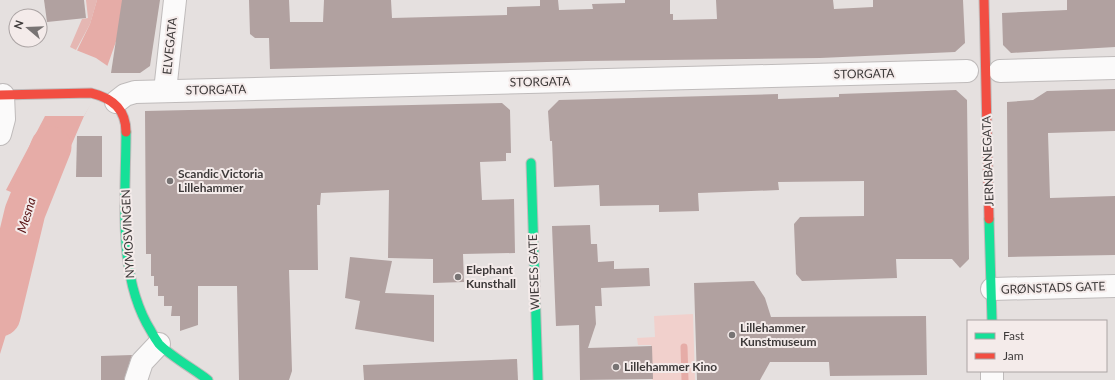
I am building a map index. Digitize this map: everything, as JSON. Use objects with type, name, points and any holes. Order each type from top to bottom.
[{"type":"street","name":"ELVEGATA","points":[[166,91],[175,0]]},
{"type":"street","name":"JERNBANEGATA","points":[[984,0],[984,71],[992,320]]},
{"type":"street","name":"STORGATA","points":[[107,98],[134,92],[166,91],[1115,68]]},
{"type":"street","points":[[0,134],[4,119],[2,95],[78,93],[107,98]]},
{"type":"street","name":"NYMOSVINGEN","points":[[107,98],[122,110],[126,128],[126,244],[130,283],[141,316],[159,344],[208,380]]},
{"type":"street","name":"WIESES GATE","points":[[531,163],[538,380]]},
{"type":"street","name":"GRØNSTADS GATE","points":[[992,290],[1115,286]]},
{"type":"street","points":[[136,380],[142,362],[159,344]]},
{"type":"shaded area","points":[[86,0],[97,0],[90,24],[76,50],[70,47],[82,19],[88,18]]},
{"type":"shaded area","points":[[693,314],[695,380],[652,380],[651,345],[638,345],[637,338],[655,337],[654,316]]},
{"type":"water","points":[[97,0],[125,0],[120,30],[101,84],[84,116],[45,206],[6,190],[44,118],[90,24]]},
{"type":"water","points":[[11,203],[40,216],[29,248],[27,248],[22,261],[25,273],[0,354],[0,261]]},
{"type":"pier","points":[[76,50],[96,58],[109,67],[103,84],[84,116],[43,116]]},
{"type":"building","points":[[44,0],[84,0],[86,18],[48,22],[48,8],[45,8]]},
{"type":"building","points":[[122,0],[160,0],[150,66],[140,73],[111,73]]},
{"type":"building","points":[[249,0],[289,0],[290,22],[323,22],[324,0],[391,0],[392,18],[507,15],[507,7],[540,6],[540,0],[558,0],[559,10],[593,9],[592,4],[625,3],[625,0],[670,0],[670,14],[673,14],[673,20],[717,19],[716,0],[833,0],[834,9],[873,7],[873,0],[963,0],[965,43],[955,52],[820,58],[586,61],[270,69],[269,38],[255,38],[250,34]]},
{"type":"building","points":[[1067,0],[1115,0],[1115,47],[1011,53],[1003,45],[1002,13],[1067,10]]},
{"type":"building","points":[[1115,89],[1115,131],[1048,133],[1050,198],[1115,196],[1115,255],[1008,257],[1007,102],[1033,100],[1047,91]]},
{"type":"building","points":[[956,90],[967,100],[969,259],[960,268],[952,259],[896,259],[897,278],[802,281],[796,274],[794,224],[800,217],[864,216],[864,181],[778,182],[779,190],[698,193],[699,211],[659,212],[659,205],[600,206],[599,185],[554,187],[552,141],[550,141],[548,111],[559,100],[778,94],[778,99],[839,97],[839,94]]},
{"type":"building","points":[[502,103],[510,110],[511,153],[506,153],[506,161],[480,162],[482,200],[514,199],[515,253],[463,254],[464,282],[433,283],[433,259],[388,258],[389,190],[321,193],[320,205],[317,205],[318,270],[289,270],[292,371],[289,380],[239,380],[237,286],[198,286],[198,325],[180,331],[180,316],[171,316],[172,306],[164,306],[164,296],[158,296],[158,286],[154,286],[154,276],[151,276],[151,254],[146,254],[145,111]]},
{"type":"building","points":[[77,136],[102,136],[102,177],[76,177]]},
{"type":"building","points":[[590,225],[591,244],[597,244],[598,262],[614,261],[614,269],[649,268],[650,286],[601,288],[602,306],[595,306],[596,324],[588,348],[652,346],[653,379],[580,380],[579,325],[556,326],[552,226]]},
{"type":"building","points":[[350,257],[392,261],[385,293],[434,295],[434,342],[355,329],[360,301],[345,298]]},
{"type":"building","points":[[754,281],[765,298],[771,317],[926,316],[927,375],[830,376],[829,362],[770,362],[760,380],[697,380],[694,283]]},
{"type":"building","points":[[132,355],[124,380],[101,380],[101,356]]},
{"type":"building","points":[[517,359],[518,380],[364,380],[363,365]]},
{"type":"waterway","name":"Mesna","points":[[0,316],[25,212],[51,147]]},
{"type":"waterway","points":[[684,347],[685,380]]},
{"type":"traffic: fast","points":[[126,132],[125,234],[132,285],[140,309],[159,344],[175,358],[208,380]]},
{"type":"traffic: fast","points":[[531,163],[538,380]]},
{"type":"traffic: fast","points":[[989,219],[992,320]]},
{"type":"traffic: jam","points":[[984,0],[989,219]]},
{"type":"traffic: jam","points":[[0,95],[91,93],[99,95],[111,101],[120,111],[123,117],[126,132]]},
{"type":"place","name":"Scandic Victoria Lillehammer","points":[[170,181]]},
{"type":"place","name":"Elephant Kunsthall","points":[[458,277]]},
{"type":"place","name":"Lillehammer Kunstmuseum","points":[[732,335]]},
{"type":"place","name":"Lillehammer Kino","points":[[616,367]]}]
